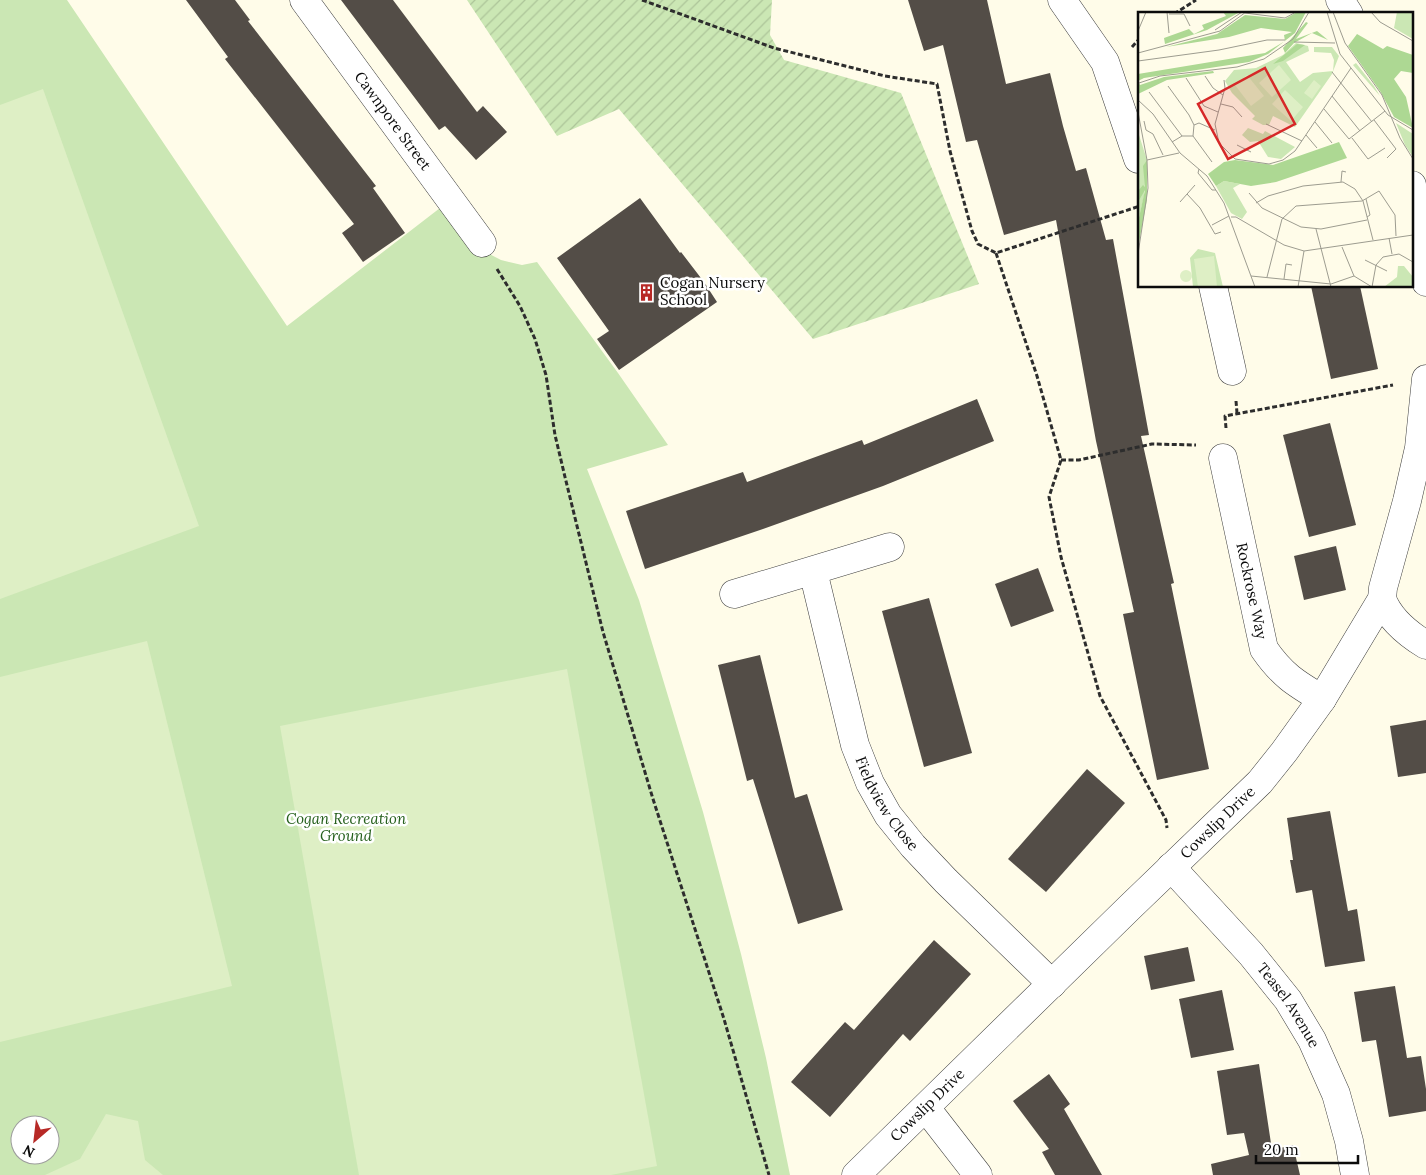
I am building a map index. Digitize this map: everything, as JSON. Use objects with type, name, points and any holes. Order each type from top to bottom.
[{"type":"street","name":"Cawnpore Street","points":[[304,0],[482,243]]},
{"type":"street","points":[[1062,0],[1105,62],[1134,161]]},
{"type":"street","points":[[1340,0],[1348,12]]},
{"type":"street","points":[[1414,196],[1424,250],[1426,282]]},
{"type":"street","points":[[1213,288],[1232,371]]},
{"type":"street","name":"Cowslip Drive","points":[[856,1175],[1260,782],[1322,699],[1382,599],[1383,588],[1407,501],[1419,448],[1426,379]]},
{"type":"street","name":"Rockrose Way","points":[[1220,452],[1264,649],[1284,674],[1322,699]]},
{"type":"street","points":[[734,594],[890,547]]},
{"type":"street","name":"Fieldview Close","points":[[813,571],[855,745],[870,783],[888,815],[913,846],[946,881],[1052,984]]},
{"type":"street","points":[[1382,599],[1386,610],[1399,625],[1414,638],[1426,645]]},
{"type":"street","name":"Teasel Avenue","points":[[1171,867],[1250,954],[1288,1000],[1312,1040],[1336,1094],[1349,1140],[1355,1175]]},
{"type":"street","points":[[926,1108],[978,1175]]},
{"type":"path","points":[[642,0],[774,48],[884,76],[937,84],[950,151],[972,231],[978,244],[996,253],[1138,207]]},
{"type":"path","points":[[1177,12],[1196,0]]},
{"type":"path","points":[[482,243],[520,306],[535,339],[546,375],[555,434],[604,632],[656,808],[724,1019],[769,1175]]},
{"type":"path","points":[[996,253],[1037,376],[1060,460],[1049,497],[1061,557],[1100,696],[1166,820],[1171,867]]},
{"type":"path","points":[[1060,460],[1079,460],[1152,444],[1220,452],[1227,440],[1225,416],[1426,379]]},
{"type":"green space","name":"Cogan Recreation Ground","points":[[0,0],[67,0],[287,326],[440,208],[468,243],[501,260],[522,265],[537,262],[668,445],[587,469],[639,600],[703,812],[741,954],[766,1058],[790,1175],[0,1175]]},
{"type":"green space","points":[[467,0],[772,0],[770,35],[784,60],[901,93],[979,284],[813,339],[619,109],[557,136]]},
{"type":"green space","points":[[43,89],[199,526],[0,599],[0,105]]},
{"type":"green space","points":[[147,641],[232,986],[0,1042],[0,677]]},
{"type":"green space","points":[[567,669],[657,1166],[611,1175],[359,1175],[280,726]]},
{"type":"green space","points":[[106,1114],[138,1121],[145,1160],[163,1175],[45,1175],[80,1159]]},
{"type":"building","points":[[186,0],[235,0],[250,20],[248,21],[376,186],[373,188],[405,233],[363,262],[342,233],[354,224],[225,59],[228,57]]},
{"type":"building","points":[[341,0],[393,0],[477,112],[483,106],[507,132],[476,160],[445,126],[439,130]]},
{"type":"building","points":[[908,0],[987,0],[1006,84],[1050,73],[1076,171],[1086,168],[1106,240],[1113,239],[1149,435],[1141,436],[1174,583],[1171,584],[1209,769],[1157,780],[1123,614],[1134,612],[1096,441],[1056,220],[1004,235],[977,140],[966,142],[943,45],[924,51]]},
{"type":"building","name":"Cogan Nursery School","points":[[640,198],[717,302],[619,370],[597,339],[609,331],[557,258]]},
{"type":"building","points":[[1311,288],[1360,288],[1378,369],[1331,379]]},
{"type":"building","points":[[977,399],[994,441],[883,486],[645,569],[626,511],[743,472],[747,482],[862,440],[864,445]]},
{"type":"building","points":[[1330,423],[1356,525],[1309,537],[1283,435]]},
{"type":"building","points":[[1336,546],[1346,590],[1304,600],[1294,556]]},
{"type":"building","points":[[1038,568],[1054,611],[1011,627],[995,584]]},
{"type":"building","points":[[929,598],[972,753],[924,767],[882,611]]},
{"type":"building","points":[[760,655],[795,798],[807,794],[843,910],[798,924],[753,779],[747,781],[718,665]]},
{"type":"building","points":[[1426,720],[1426,773],[1398,777],[1390,726]]},
{"type":"building","points":[[1087,769],[1125,803],[1046,892],[1008,859]]},
{"type":"building","points":[[1330,811],[1348,911],[1357,909],[1365,961],[1325,967],[1312,890],[1296,893],[1290,860],[1293,860],[1287,818]]},
{"type":"building","points":[[934,940],[971,974],[910,1041],[903,1034],[830,1117],[791,1082],[845,1022],[854,1030]]},
{"type":"building","points":[[1188,947],[1195,981],[1151,990],[1144,956]]},
{"type":"building","points":[[1395,986],[1407,1058],[1421,1056],[1426,1089],[1426,1111],[1389,1117],[1376,1040],[1362,1042],[1354,992]]},
{"type":"building","points":[[1222,990],[1234,1050],[1191,1058],[1179,999]]},
{"type":"building","points":[[1259,1064],[1272,1150],[1293,1145],[1300,1175],[1213,1175],[1211,1164],[1249,1155],[1244,1133],[1227,1135],[1217,1071]]},
{"type":"building","points":[[1049,1074],[1070,1104],[1064,1109],[1102,1175],[1055,1175],[1042,1152],[1049,1149],[1013,1101]]},
{"type":"place","name":"Cogan Nursery School","points":[[646,292]]}]
